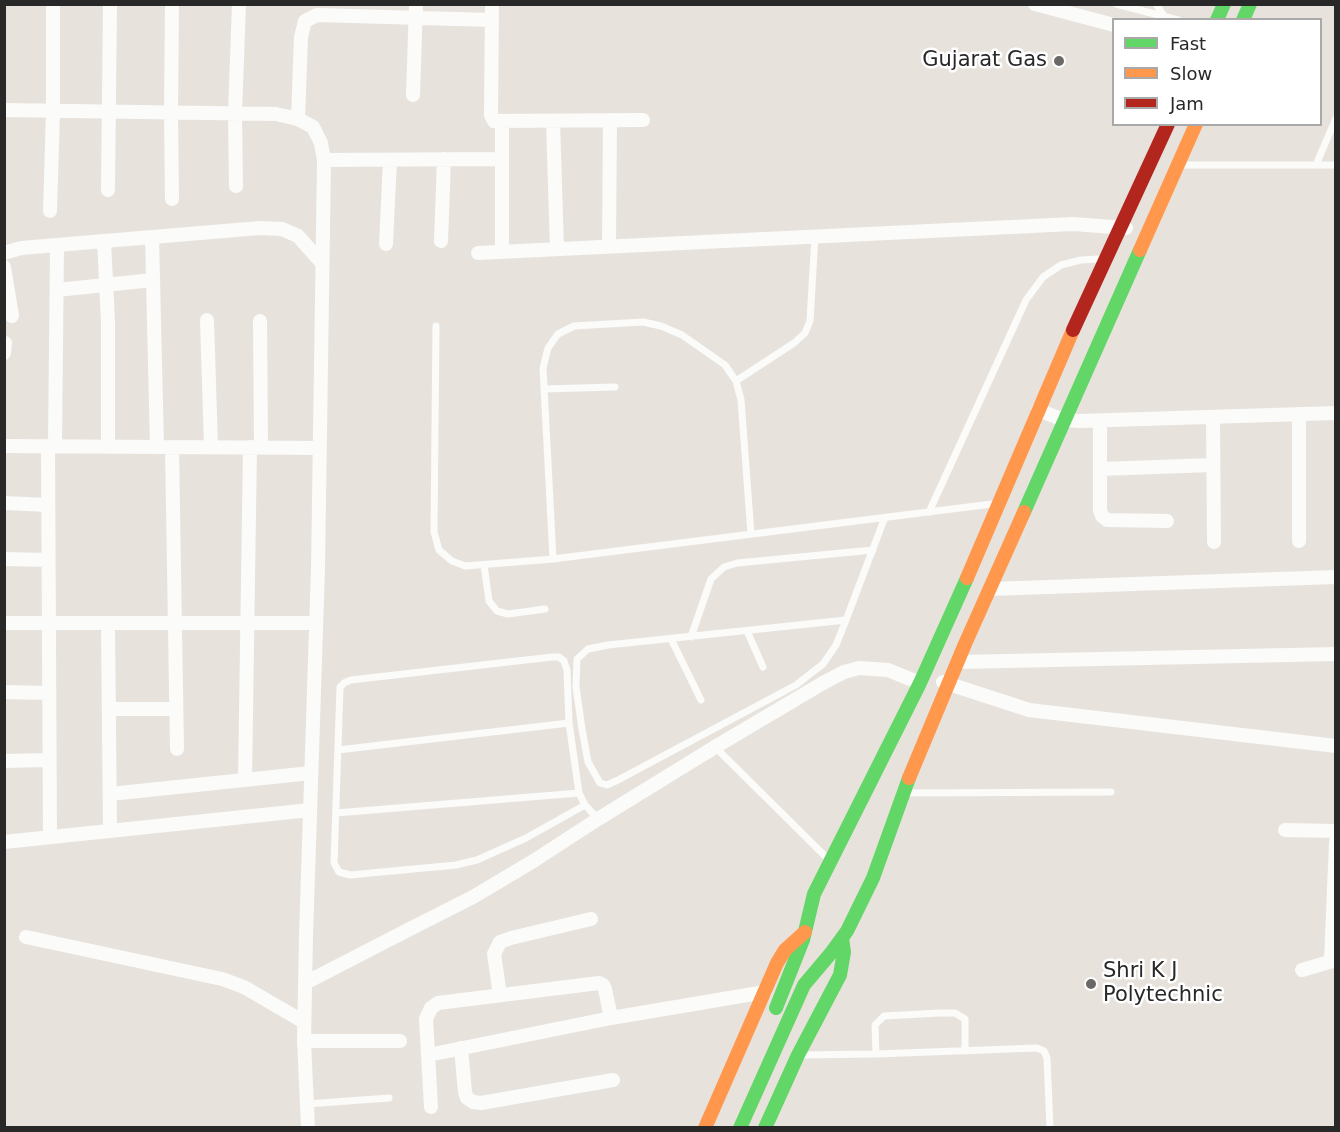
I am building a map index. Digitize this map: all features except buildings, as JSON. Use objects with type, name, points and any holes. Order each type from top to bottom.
[{"type":"main road","points":[[1218,18],[1224,4]]},
{"type":"main road","points":[[1244,18],[1250,4]]},
{"type":"main road","points":[[771,1020],[803,940],[814,894],[922,678],[1004,502],[1038,410],[1167,126]]},
{"type":"main road","points":[[740,1128],[804,985],[847,931],[873,878],[903,793],[990,589],[1025,498],[1064,420],[1195,126]]},
{"type":"main road","points":[[705,1128],[777,963],[784,950],[805,932]]},
{"type":"main road","points":[[765,1128],[798,1055],[840,975],[844,952],[842,938]]},
{"type":"main road","points":[[726,1128],[742,1092]]},
{"type":"street","points":[[50,211],[53,4]]},
{"type":"street","points":[[108,190],[110,4]]},
{"type":"street","points":[[172,4],[172,199]]},
{"type":"street","points":[[236,186],[235,113],[239,4]]},
{"type":"street","points":[[492,4],[491,115],[494,121],[643,120]]},
{"type":"street","points":[[1035,4],[1112,25]]},
{"type":"street","points":[[298,120],[301,37],[305,21],[317,15],[346,10],[416,11],[492,20]]},
{"type":"street","points":[[413,95],[416,11]]},
{"type":"street","points":[[4,110],[276,114],[313,127],[321,143],[324,160],[320,448],[304,1022],[308,1128]]},
{"type":"street","points":[[609,246],[610,120]]},
{"type":"street","points":[[502,121],[502,251]]},
{"type":"street","points":[[553,121],[557,249]]},
{"type":"street","points":[[441,241],[444,159]]},
{"type":"street","points":[[324,160],[502,159]]},
{"type":"street","points":[[386,244],[390,160]]},
{"type":"street","points":[[478,252],[1073,224],[1149,231]]},
{"type":"street","points":[[4,253],[21,248],[260,228],[282,229],[298,236],[322,263]]},
{"type":"street","points":[[152,237],[157,447]]},
{"type":"street","points":[[104,241],[108,322],[108,446]]},
{"type":"street","points":[[50,836],[48,504],[52,446],[57,245]]},
{"type":"street","points":[[4,267],[12,316]]},
{"type":"street","points":[[57,290],[153,280]]},
{"type":"street","points":[[207,320],[211,447]]},
{"type":"street","points":[[245,780],[248,623],[260,321]]},
{"type":"street","points":[[4,353],[5,343]]},
{"type":"street","points":[[1038,410],[1064,420],[1100,421],[1335,413]]},
{"type":"street","points":[[1299,414],[1299,541]]},
{"type":"street","points":[[1213,417],[1214,542]]},
{"type":"street","points":[[1100,421],[1100,510],[1102,516],[1107,520],[1167,521]]},
{"type":"street","points":[[4,446],[320,448]]},
{"type":"street","points":[[172,447],[177,749]]},
{"type":"street","points":[[1100,469],[1213,465]]},
{"type":"street","points":[[4,503],[48,504]]},
{"type":"street","points":[[4,559],[48,560]]},
{"type":"street","points":[[990,589],[1335,577]]},
{"type":"street","points":[[4,622],[316,623]]},
{"type":"street","points":[[108,623],[110,830]]},
{"type":"street","points":[[958,662],[1335,654]]},
{"type":"street","points":[[305,983],[473,897],[823,683],[844,672],[860,668],[888,670],[948,684],[1029,710],[1335,746]]},
{"type":"street","points":[[4,692],[49,693]]},
{"type":"street","points":[[109,709],[176,709]]},
{"type":"street","points":[[4,761],[50,760]]},
{"type":"street","points":[[110,794],[311,773]]},
{"type":"street","points":[[4,842],[310,810]]},
{"type":"street","points":[[1285,830],[1335,831]]},
{"type":"street","points":[[1302,970],[1333,960],[1335,842]]},
{"type":"street","points":[[500,995],[494,954],[500,942],[591,919]]},
{"type":"street","points":[[26,937],[222,980],[244,987],[304,1022]]},
{"type":"street","points":[[431,1107],[426,1019],[431,1008],[438,1003],[599,983],[605,989],[611,1018]]},
{"type":"street","points":[[428,1055],[611,1018],[765,992]]},
{"type":"street","points":[[304,1041],[400,1041]]},
{"type":"street","points":[[461,1048],[465,1092],[467,1098],[473,1102],[482,1103],[613,1080]]},
{"type":"lane","points":[[1116,4],[1171,18]]},
{"type":"lane","points":[[1156,4],[1164,16]]},
{"type":"lane","points":[[1316,165],[1335,118]]},
{"type":"lane","points":[[1178,165],[1335,165]]},
{"type":"lane","points":[[736,381],[794,343],[805,333],[810,321],[815,236]]},
{"type":"lane","points":[[929,512],[1026,300],[1043,277],[1061,266],[1081,260],[1106,258]]},
{"type":"lane","points":[[553,559],[543,368],[548,348],[558,334],[574,326],[643,322],[661,326],[682,334],[725,365],[736,381],[741,400],[752,534]]},
{"type":"lane","points":[[436,326],[434,532],[439,550],[452,561],[465,566],[553,559],[1004,502]]},
{"type":"lane","points":[[544,388],[615,387]]},
{"type":"lane","points":[[846,620],[608,645],[588,650],[577,659],[576,687],[588,762],[600,783],[607,784],[618,780],[796,685],[823,664],[836,645],[846,620],[873,550],[885,517]]},
{"type":"lane","points":[[691,637],[711,579],[724,567],[737,562],[873,550]]},
{"type":"lane","points":[[484,565],[489,601],[497,611],[508,614],[544,609]]},
{"type":"lane","points":[[747,632],[763,667]]},
{"type":"lane","points":[[671,639],[700,700]]},
{"type":"lane","points":[[585,805],[526,838],[477,860],[456,865],[350,875],[339,873],[334,863],[340,687],[351,680],[559,657],[564,661],[567,670],[569,723],[579,793],[585,805],[598,819]]},
{"type":"lane","points":[[338,750],[569,723]]},
{"type":"lane","points":[[715,747],[831,861]]},
{"type":"lane","points":[[903,793],[1111,792]]},
{"type":"lane","points":[[336,813],[579,793]]},
{"type":"lane","points":[[876,1054],[875,1025],[885,1016],[940,1013],[955,1013],[965,1019],[965,1051]]},
{"type":"lane","points":[[798,1055],[1037,1048],[1044,1051],[1047,1058],[1050,1128]]},
{"type":"lane","points":[[307,1104],[389,1098]]},
{"type":"traffic: fast","points":[[1218,18],[1224,4]]},
{"type":"traffic: fast","points":[[1244,18],[1250,4]]},
{"type":"traffic: fast","points":[[1024,512],[1140,250]]},
{"type":"traffic: fast","points":[[776,1008],[803,940],[814,894],[920,683],[967,578]]},
{"type":"traffic: fast","points":[[740,1128],[804,985],[847,931],[873,878],[909,778]]},
{"type":"traffic: fast","points":[[765,1128],[798,1055],[840,975],[844,952],[842,938]]},
{"type":"traffic: slow","points":[[1140,250],[1195,126]]},
{"type":"traffic: slow","points":[[967,578],[1073,330]]},
{"type":"traffic: slow","points":[[909,778],[1024,512]]},
{"type":"traffic: slow","points":[[705,1128],[777,963],[785,950],[805,932]]},
{"type":"traffic: jam","points":[[1073,330],[1167,126]]},
{"type":"place","name":"Gujarat Gas","points":[[1059,61]]},
{"type":"place","name":"Shri K J Polytechnic","points":[[1091,984]]}]
